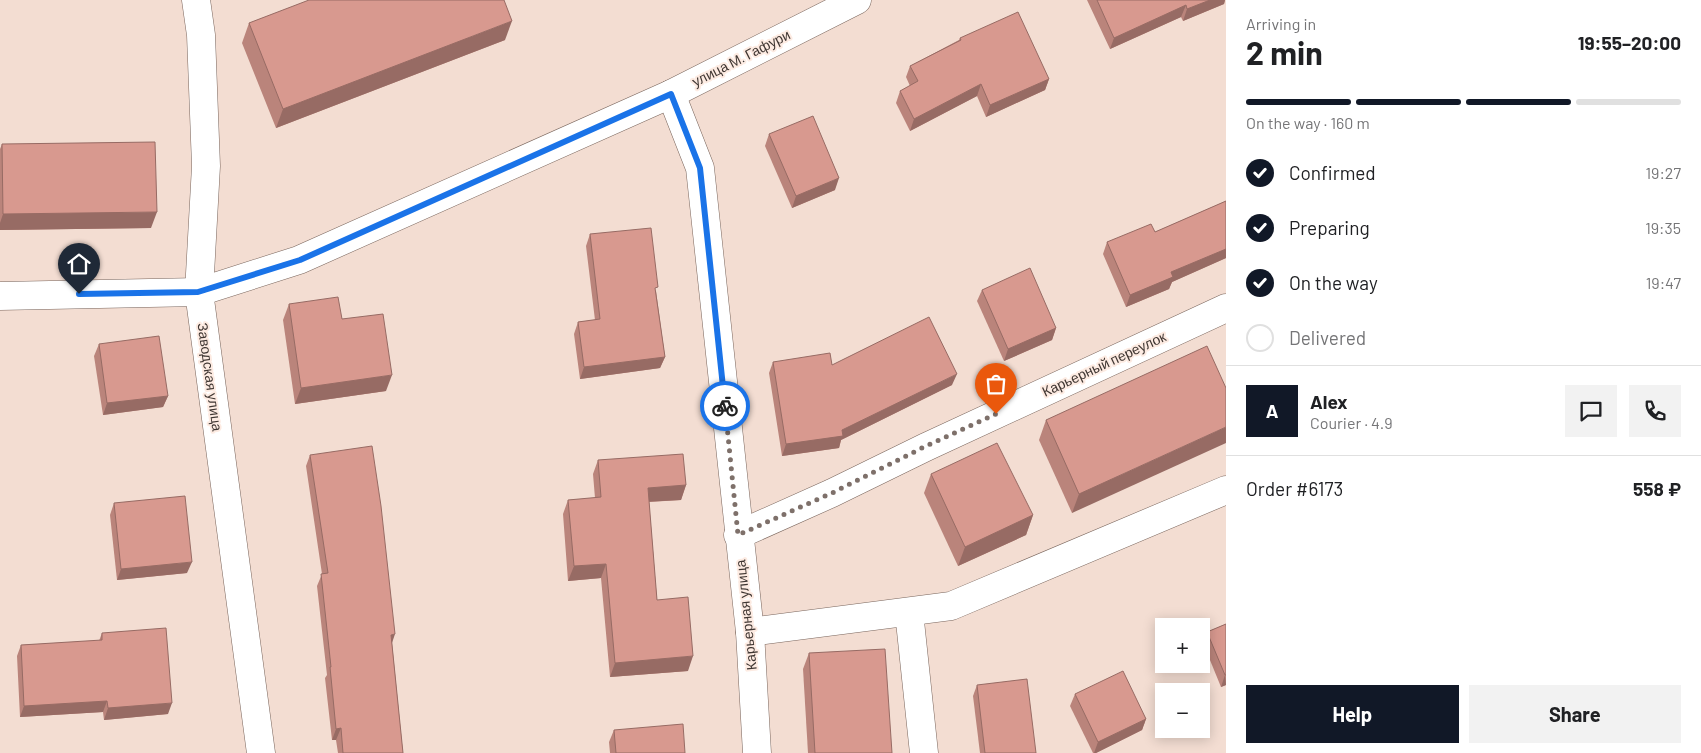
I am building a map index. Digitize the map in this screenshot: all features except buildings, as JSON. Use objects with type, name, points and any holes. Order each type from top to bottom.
[{"type":"street","name":"Заводская улица","points":[[196,0],[201,34],[206,166],[198,292],[261,753]]},
{"type":"street","name":"улица М. Гафури","points":[[0,296],[198,292],[300,260],[671,94],[858,0]]},
{"type":"street","name":"Карьерная улица","points":[[671,94],[700,168],[738,535],[750,632],[757,753]]},
{"type":"street","name":"Карьерный переулок","points":[[738,535],[832,493],[926,446],[1226,308]]},
{"type":"street","points":[[750,632],[951,606],[1226,490]]},
{"type":"street","points":[[909,612],[924,753]]},
{"type":"way so far","points":[[725,406],[738,535],[832,493],[926,446],[996,414]]},
{"type":"route","points":[[79,294],[198,292],[300,260],[671,94],[700,168],[725,406]]}]
